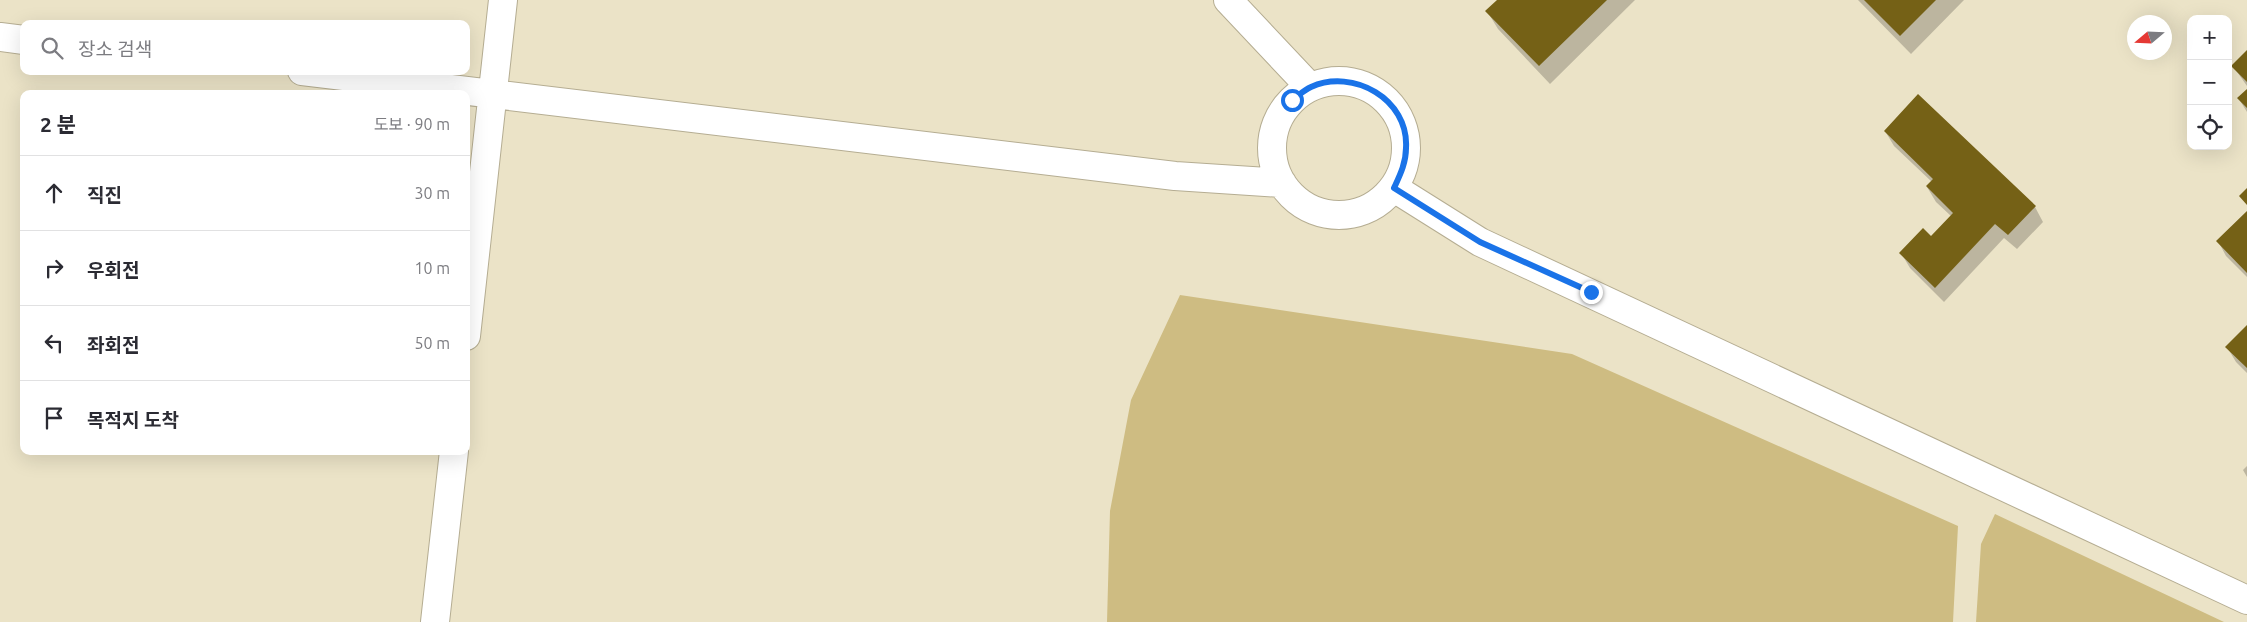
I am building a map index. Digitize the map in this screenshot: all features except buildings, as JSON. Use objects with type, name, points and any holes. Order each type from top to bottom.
[{"type":"street","points":[[470,299],[503,0]]},
{"type":"street","points":[[1228,0],[1310,87]]},
{"type":"street","points":[[0,37],[20,40]]},
{"type":"street","points":[[337,75],[466,90]]},
{"type":"street","points":[[1332,81],[1355,82],[1376,90],[1392,106],[1403,125],[1407,147],[1404,168],[1394,188],[1378,203],[1358,213],[1336,215],[1315,211],[1296,200],[1282,183],[1273,155],[1273,140],[1278,118],[1292,100],[1310,87],[1332,81]]},
{"type":"street","points":[[470,90],[1175,176],[1282,183]]},
{"type":"street","points":[[1394,188],[1480,242],[2247,600]]},
{"type":"street","points":[[436,622],[454,455]]},
{"type":"shaded area","points":[[1180,295],[1572,354],[1958,526],[1953,622],[1107,622],[1110,511],[1131,400]]},
{"type":"shaded area","points":[[1995,514],[2224,622],[1976,622],[1981,544]]},
{"type":"route","points":[[1292,100],[1310,87],[1332,81],[1355,82],[1376,90],[1392,106],[1403,125],[1407,147],[1404,168],[1394,188],[1480,242],[1591,292]]}]
